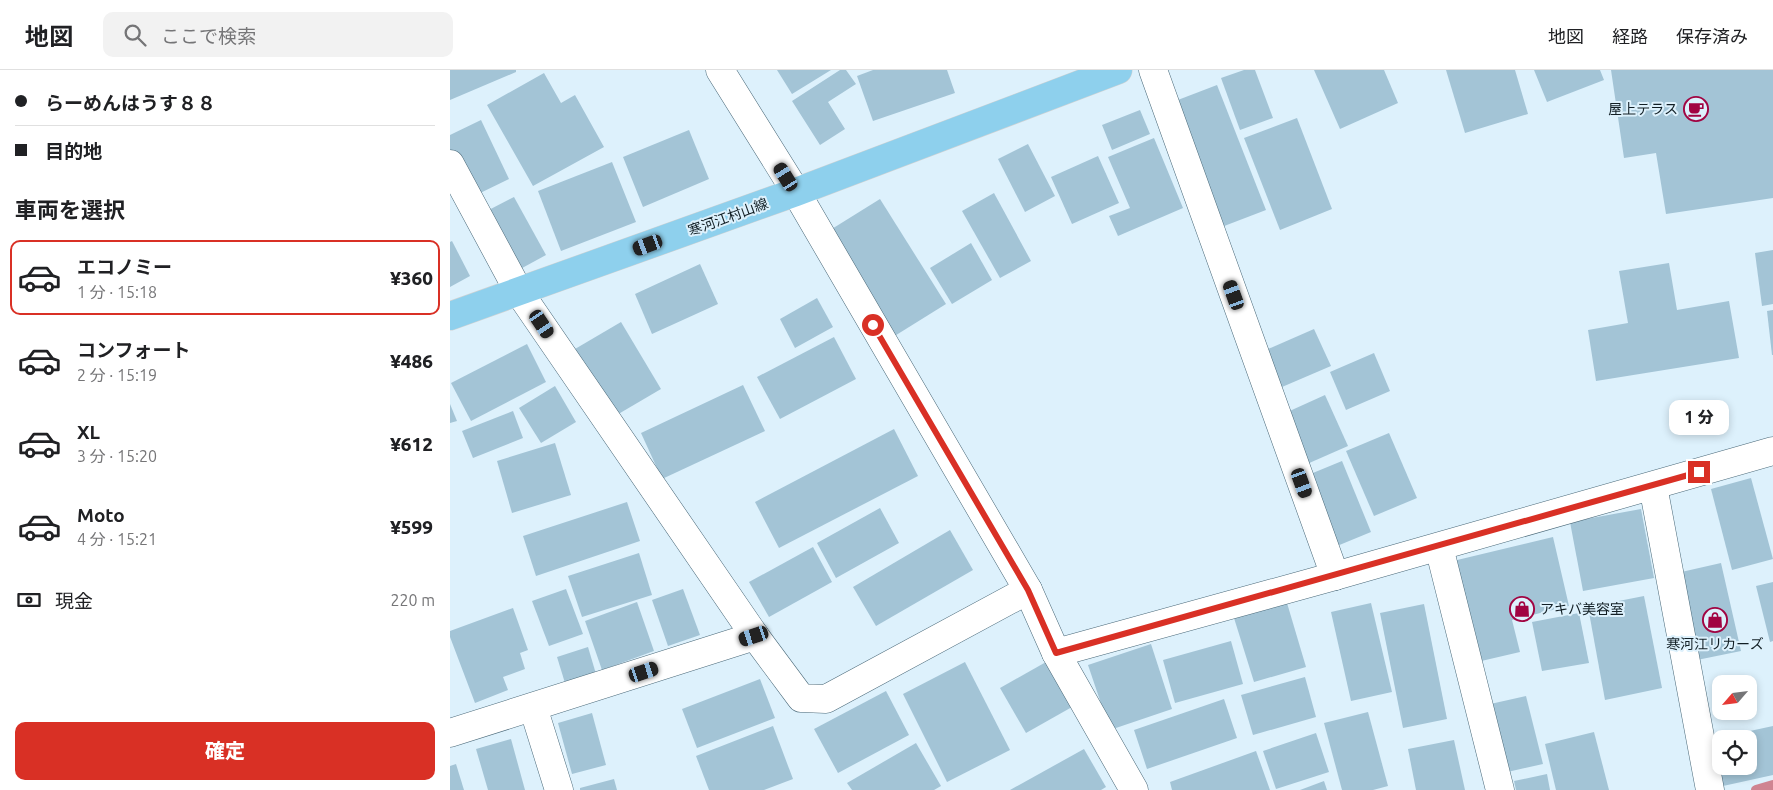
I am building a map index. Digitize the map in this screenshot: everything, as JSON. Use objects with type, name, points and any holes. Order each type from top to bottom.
[{"type":"main road","name":"寒河江村山線","points":[[450,316],[796,192],[1118,70]]},
{"type":"lane","points":[[720,70],[796,192],[1028,590],[1056,653],[1134,790]]},
{"type":"lane","points":[[1153,70],[1335,576]]},
{"type":"lane","points":[[450,164],[519,292],[754,636],[801,698],[826,699],[1028,590]]},
{"type":"lane","points":[[1056,653],[1335,576],[1773,451]]},
{"type":"lane","points":[[1653,486],[1710,790]]},
{"type":"lane","points":[[1439,546],[1500,790]]},
{"type":"lane","points":[[450,733],[754,636]]},
{"type":"lane","points":[[533,707],[559,790]]},
{"type":"building","points":[[450,70],[516,70],[516,72],[450,100]]},
{"type":"building","points":[[777,70],[831,70],[792,94]]},
{"type":"building","points":[[840,70],[846,70],[856,84],[828,102],[845,129],[820,145],[792,101]]},
{"type":"building","points":[[873,70],[947,70],[955,93],[873,121],[857,76]]},
{"type":"building","points":[[1244,70],[1255,70],[1273,118],[1240,130],[1221,78]]},
{"type":"building","points":[[1314,70],[1384,70],[1398,103],[1340,129]]},
{"type":"building","points":[[1446,70],[1515,70],[1528,114],[1465,133]]},
{"type":"building","points":[[1534,70],[1600,70],[1604,80],[1547,102]]},
{"type":"building","points":[[1611,70],[1773,70],[1773,198],[1666,214],[1656,153],[1624,158]]},
{"type":"building","points":[[544,73],[561,103],[575,95],[604,147],[533,186],[487,105]]},
{"type":"building","points":[[1217,85],[1266,210],[1219,228],[1170,103]]},
{"type":"building","points":[[1140,110],[1150,134],[1112,150],[1102,125]]},
{"type":"building","points":[[1297,118],[1332,209],[1280,230],[1244,138]]},
{"type":"building","points":[[481,120],[509,179],[472,197],[450,149],[450,135]]},
{"type":"building","points":[[689,130],[709,179],[643,207],[623,157]]},
{"type":"building","points":[[1154,138],[1183,208],[1118,236],[1109,216],[1130,208],[1108,157]]},
{"type":"building","points":[[1028,144],[1055,196],[1025,212],[998,159]]},
{"type":"building","points":[[1098,156],[1119,203],[1072,224],[1051,177]]},
{"type":"building","points":[[612,162],[636,222],[561,251],[538,191]]},
{"type":"building","points":[[994,193],[1031,261],[1000,278],[962,211]]},
{"type":"building","points":[[514,197],[546,255],[513,273],[481,214]]},
{"type":"building","points":[[880,199],[946,304],[893,337],[827,232]]},
{"type":"building","points":[[452,241],[470,276],[450,287],[450,242]]},
{"type":"building","points":[[971,243],[992,280],[952,304],[930,268]]},
{"type":"building","points":[[1773,250],[1773,304],[1762,306],[1755,253]]},
{"type":"building","points":[[1669,263],[1677,310],[1729,301],[1739,358],[1596,381],[1588,330],[1628,323],[1619,271]]},
{"type":"building","points":[[700,264],[718,304],[652,334],[635,294]]},
{"type":"building","points":[[817,298],[833,327],[795,348],[780,319]]},
{"type":"building","points":[[1773,310],[1773,355],[1772,355],[1767,311]]},
{"type":"building","points":[[621,322],[661,389],[615,416],[575,349]]},
{"type":"building","points":[[1314,329],[1331,366],[1275,390],[1259,353]]},
{"type":"building","points":[[834,337],[856,379],[780,419],[757,377]]},
{"type":"building","points":[[527,344],[546,382],[471,421],[451,383]]},
{"type":"building","points":[[1374,353],[1390,391],[1346,410],[1330,372]]},
{"type":"building","points":[[743,385],[765,431],[662,479],[641,433]]},
{"type":"building","points":[[555,386],[576,422],[541,443],[519,408]]},
{"type":"building","points":[[1325,395],[1348,446],[1307,464],[1283,414]]},
{"type":"building","points":[[450,404],[457,421],[450,423]]},
{"type":"building","points":[[513,411],[523,438],[473,458],[462,431]]},
{"type":"building","points":[[894,429],[918,476],[779,548],[755,502]]},
{"type":"building","points":[[1389,433],[1417,498],[1374,516],[1346,451]]},
{"type":"building","points":[[555,443],[571,495],[512,513],[497,461]]},
{"type":"building","points":[[1342,461],[1371,532],[1337,546],[1308,475]]},
{"type":"building","points":[[1751,478],[1773,559],[1732,570],[1711,489]]},
{"type":"building","points":[[627,502],[640,541],[536,576],[523,536]]},
{"type":"building","points":[[880,508],[899,543],[836,578],[817,543]]},
{"type":"building","points":[[1641,509],[1654,578],[1583,591],[1570,522]]},
{"type":"building","points":[[950,530],[973,570],[876,626],[853,587]]},
{"type":"building","points":[[1553,537],[1569,606],[1512,620],[1520,652],[1477,662],[1453,561]]},
{"type":"building","points":[[813,547],[832,582],[769,617],[749,582]]},
{"type":"building","points":[[639,553],[652,595],[582,617],[568,576]]},
{"type":"building","points":[[1721,563],[1741,651],[1697,660],[1677,573]]},
{"type":"building","points":[[1773,582],[1773,641],[1770,642],[1756,586]]},
{"type":"building","points":[[566,589],[583,634],[549,646],[532,601]]},
{"type":"building","points":[[683,589],[700,635],[668,646],[652,600]]},
{"type":"building","points":[[1644,596],[1662,688],[1605,700],[1588,607]]},
{"type":"building","points":[[637,602],[654,651],[602,670],[585,621]]},
{"type":"building","points":[[1287,603],[1306,667],[1254,682],[1234,618]]},
{"type":"building","points":[[1371,603],[1392,692],[1351,701],[1331,612]]},
{"type":"building","points":[[1424,604],[1447,719],[1403,728],[1380,613]]},
{"type":"building","points":[[513,608],[528,650],[520,653],[525,669],[503,677],[508,690],[475,703],[450,637],[450,631]]},
{"type":"building","points":[[1579,613],[1589,663],[1542,671],[1532,622]]},
{"type":"building","points":[[1231,641],[1243,684],[1175,703],[1163,660]]},
{"type":"building","points":[[1151,644],[1172,709],[1110,730],[1088,665]]},
{"type":"building","points":[[588,647],[596,674],[565,683],[557,657]]},
{"type":"building","points":[[965,662],[1010,750],[947,782],[903,694]]},
{"type":"building","points":[[1046,662],[1072,707],[1026,733],[1000,688]]},
{"type":"building","points":[[1305,677],[1316,717],[1253,735],[1241,695]]},
{"type":"building","points":[[760,679],[775,718],[697,748],[682,709]]},
{"type":"building","points":[[886,691],[909,735],[838,773],[814,729]]},
{"type":"building","points":[[1526,696],[1543,764],[1503,773],[1486,705]]},
{"type":"building","points":[[1224,699],[1237,738],[1147,769],[1134,730]]},
{"type":"building","points":[[1368,712],[1388,786],[1373,790],[1342,790],[1324,723]]},
{"type":"building","points":[[592,713],[606,765],[572,774],[558,723]]},
{"type":"building","points":[[773,726],[793,779],[764,790],[709,790],[696,756]]},
{"type":"building","points":[[1773,726],[1773,775],[1723,786],[1721,775],[1757,775],[1757,730],[1755,730]]},
{"type":"building","points":[[1594,732],[1609,790],[1556,790],[1545,744]]},
{"type":"building","points":[[1316,733],[1329,772],[1276,789],[1263,751]]},
{"type":"building","points":[[511,739],[525,790],[488,790],[476,749]]},
{"type":"building","points":[[1454,740],[1465,790],[1416,790],[1408,749]]},
{"type":"building","points":[[916,743],[941,786],[934,790],[852,790],[847,783]]},
{"type":"building","points":[[1084,749],[1106,787],[1101,790],[1010,790]]},
{"type":"building","points":[[1256,751],[1270,790],[1172,790],[1170,782]]},
{"type":"building","points":[[456,764],[464,790],[450,790],[450,766]]},
{"type":"building","points":[[1547,774],[1550,790],[1516,790],[1514,781]]},
{"type":"building","points":[[614,779],[617,790],[580,790],[580,788]]},
{"type":"building","points":[[1324,781],[1327,790],[1300,790]]},
{"type":"waterway","points":[[1756,790],[1773,785]]},
{"type":"place","name":"屋上テラス","points":[[1696,109]]},
{"type":"place","name":"アキバ美容室","points":[[1522,609]]},
{"type":"place","name":"寒河江リカーズ","points":[[1715,620]]},
{"type":"route","points":[[873,325],[1028,590],[1056,653],[1699,472]]}]
